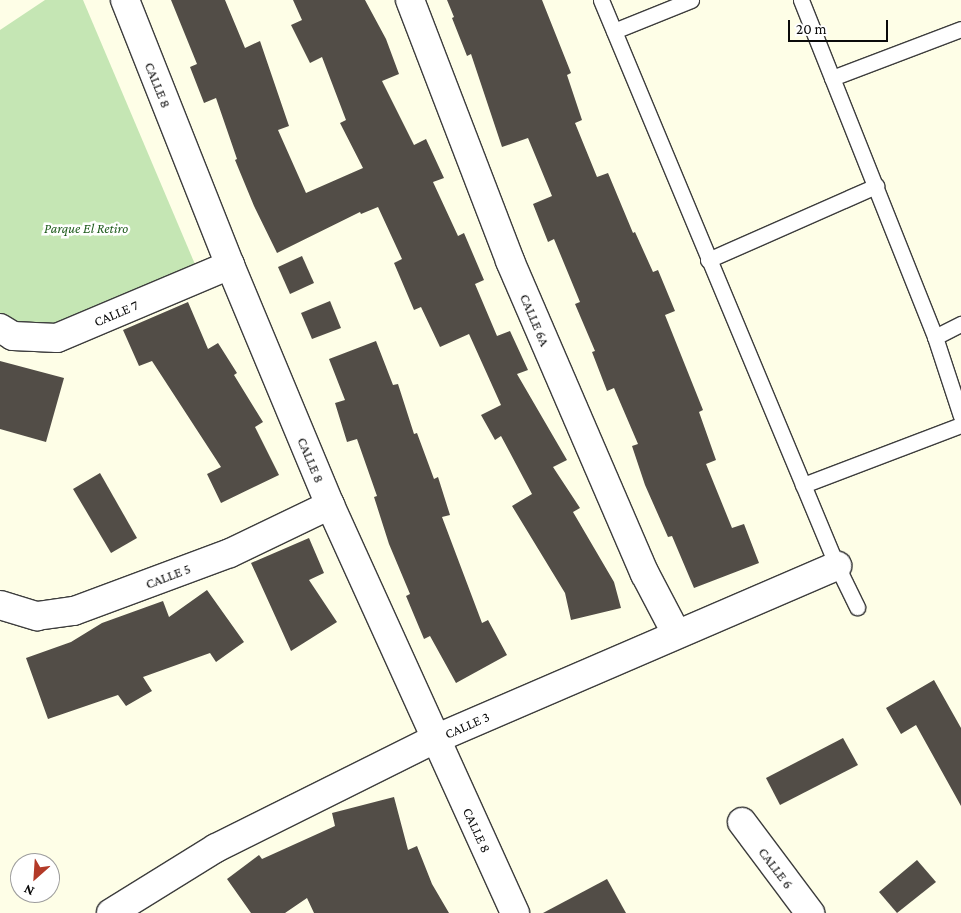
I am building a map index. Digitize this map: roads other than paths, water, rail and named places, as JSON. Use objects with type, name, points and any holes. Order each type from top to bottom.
[{"type":"street","name":"CALLE 8","points":[[125,0],[230,265],[330,505],[434,739],[515,913]]},
{"type":"street","name":"CALLE 6A","points":[[410,0],[510,261],[645,574],[676,633]]},
{"type":"street","name":"CALLE 7","points":[[0,328],[13,336],[57,338],[230,265]]},
{"type":"street","name":"CALLE 5","points":[[0,606],[37,616],[74,611],[230,553],[330,505]]},
{"type":"street","name":"CALLE 3","points":[[111,913],[216,848],[434,739],[676,633],[837,566]]},
{"type":"street","name":"CALLE 6","points":[[742,822],[810,913]]},
{"type":"lane","points":[[601,0],[837,566],[857,607]]},
{"type":"lane","points":[[614,31],[691,0]]},
{"type":"lane","points":[[801,0],[935,337],[961,416]]},
{"type":"lane","points":[[832,78],[961,29]]},
{"type":"lane","points":[[708,260],[876,186]]},
{"type":"lane","points":[[935,337],[961,324]]},
{"type":"lane","points":[[803,485],[961,425]]},
{"type":"park label","name":"Parque El Retiro","points":[[86,228]]}]
